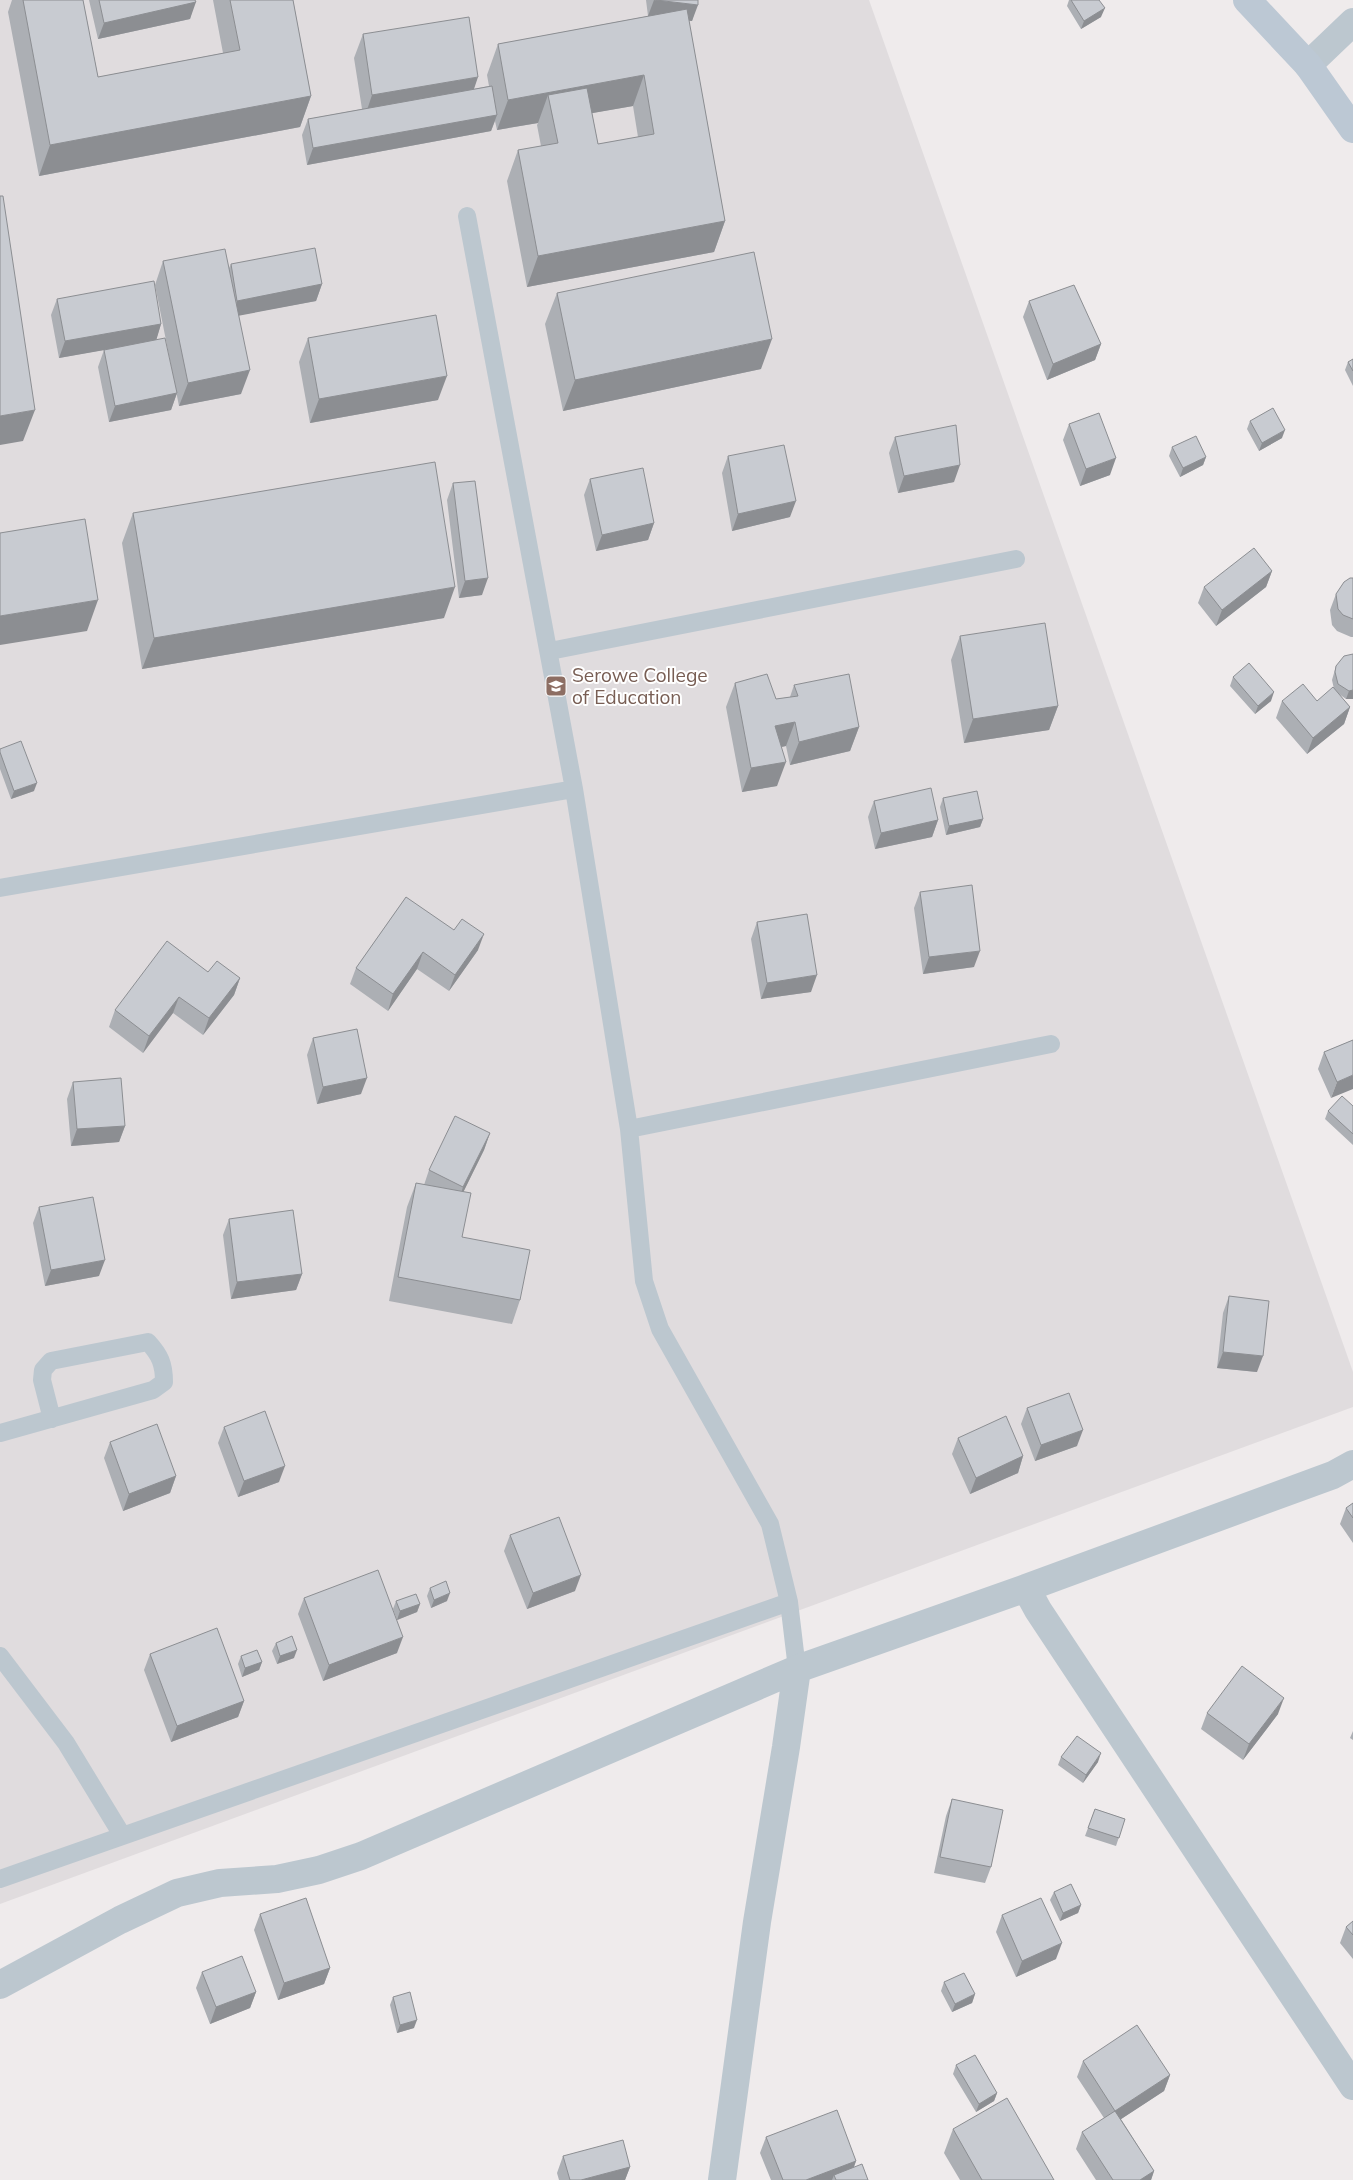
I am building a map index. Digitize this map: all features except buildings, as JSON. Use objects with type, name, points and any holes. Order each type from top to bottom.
[{"type":"street","points":[[1247,0],[1308,65],[1353,129]]},
{"type":"street","points":[[1308,65],[1353,22]]},
{"type":"street","points":[[0,1985],[120,1920],[178,1892],[220,1883],[277,1879],[319,1870],[361,1856],[796,1669],[1026,1588],[1324,1478],[1353,1464]]},
{"type":"street","points":[[1026,1588],[1038,1610],[1353,2086]]},
{"type":"street","points":[[722,2180],[757,1922],[786,1747],[796,1669]]},
{"type":"lane","points":[[467,216],[550,651],[574,789],[629,1129],[644,1282],[660,1328],[770,1524],[789,1602],[796,1669]]},
{"type":"lane","points":[[550,651],[1016,559]]},
{"type":"lane","points":[[0,888],[574,789]]},
{"type":"lane","points":[[629,1129],[1051,1044]]},
{"type":"lane","points":[[0,1434],[153,1390],[164,1382],[164,1367],[159,1354],[148,1342],[51,1361],[43,1370],[42,1380],[52,1419]]},
{"type":"lane","points":[[0,1879],[789,1602]]},
{"type":"lane","points":[[0,1656],[66,1743],[122,1835]]},
{"type":"shaded area","name":"Serowe College of Education","points":[[0,0],[869,0],[1353,1372],[1353,1407],[0,1904]]},
{"type":"place","name":"Serowe College of Education","points":[[556,686]]}]
